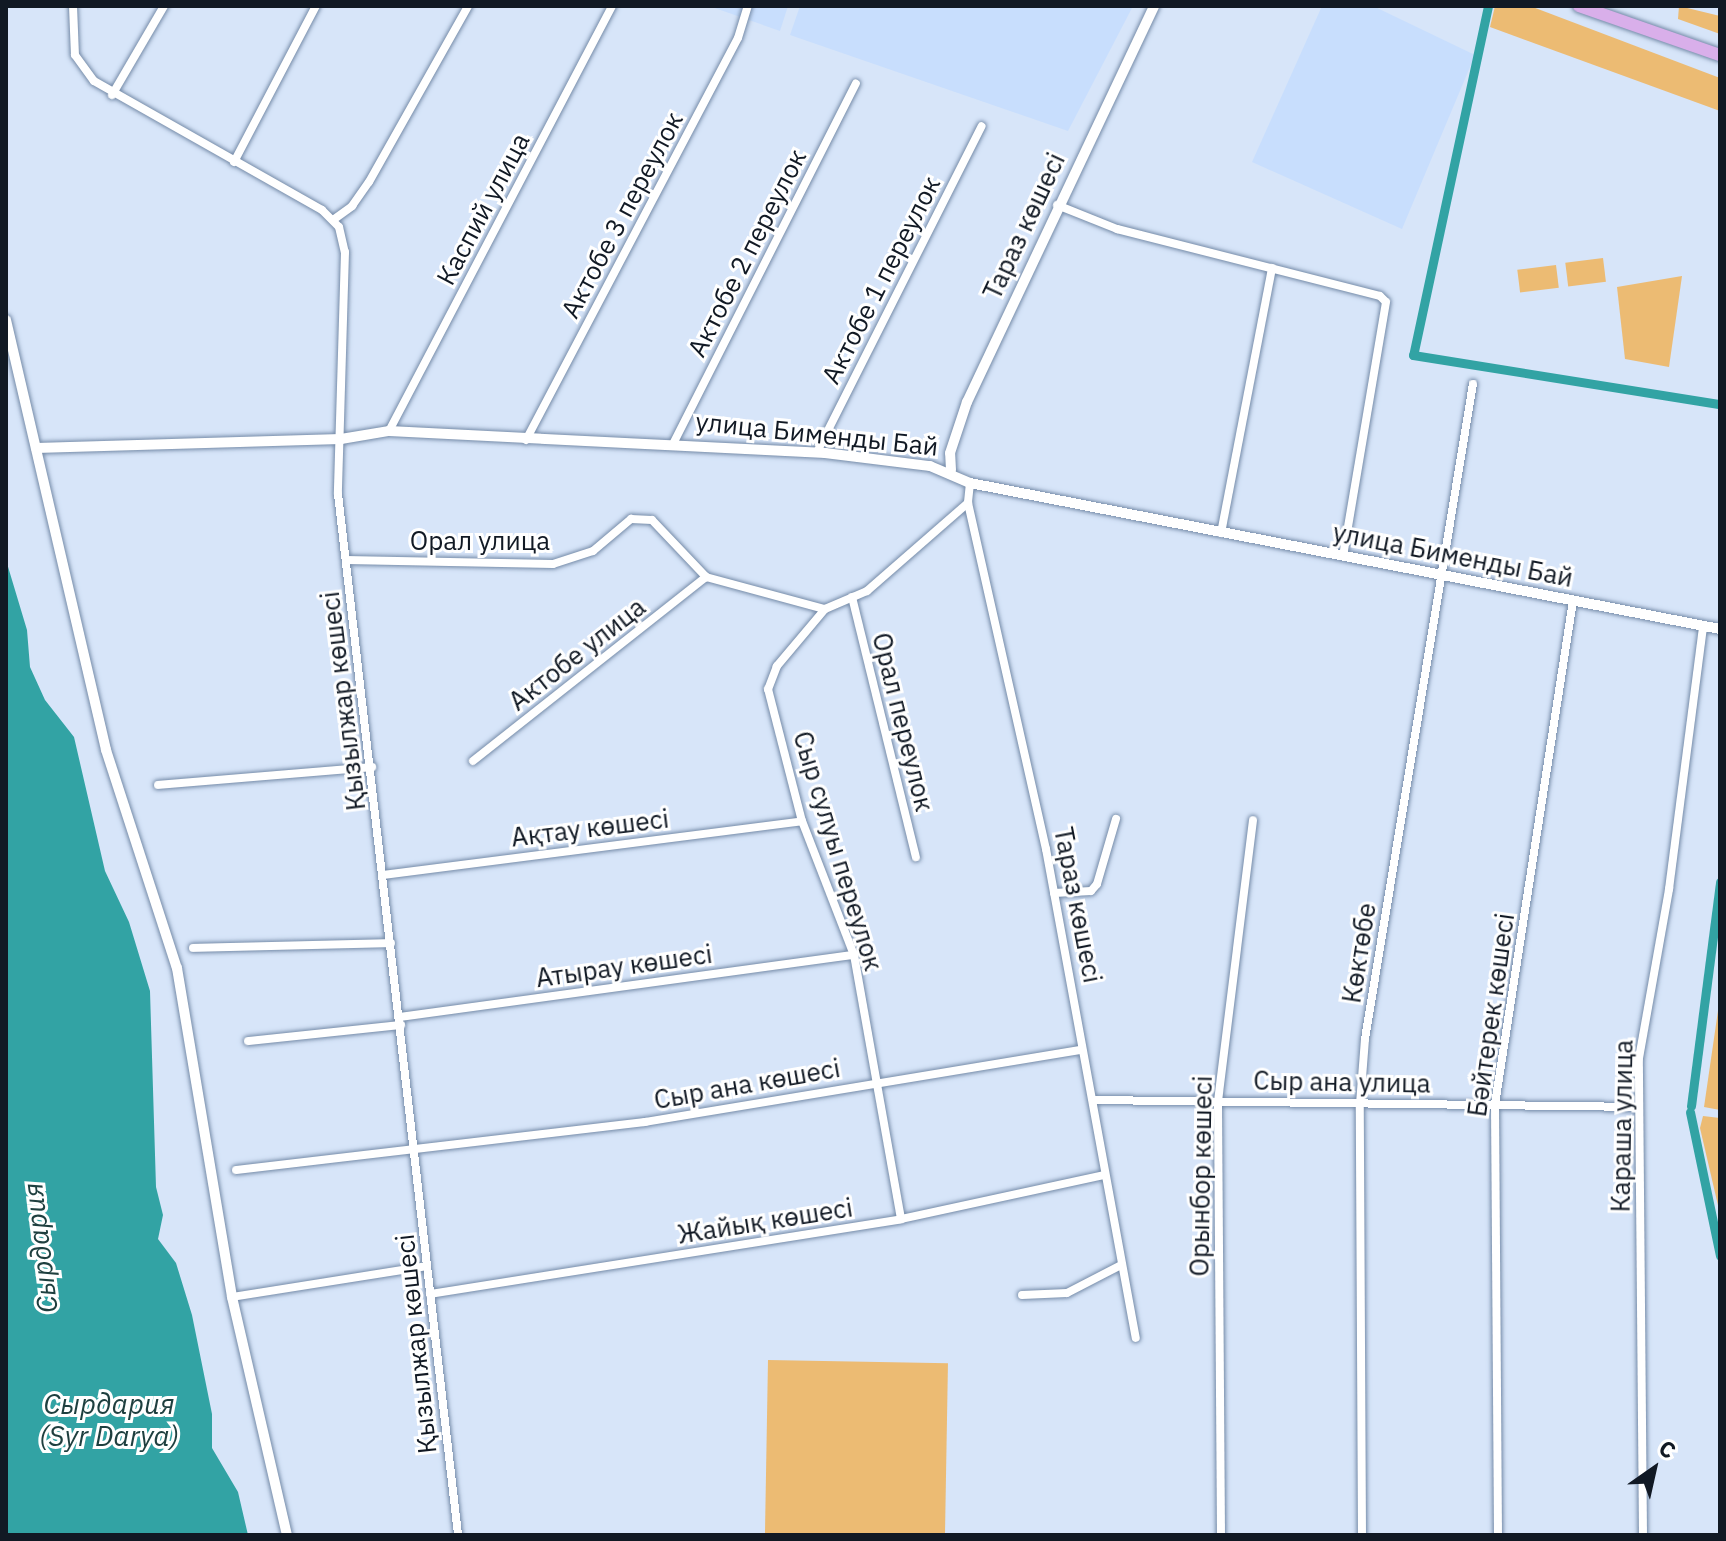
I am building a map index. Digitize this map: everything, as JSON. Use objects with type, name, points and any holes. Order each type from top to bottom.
[{"type":"main road","points":[[1579,6],[1720,55]]},
{"type":"street","points":[[73,6],[75,55],[112,95],[333,220],[352,206],[369,182],[468,6]]},
{"type":"street","points":[[112,95],[164,6]]},
{"type":"street","points":[[234,162],[316,6]]},
{"type":"street","name":"Каспий улица","points":[[389,431],[612,6]]},
{"type":"street","name":"Актобе 3 переулок","points":[[526,440],[738,38],[748,6]]},
{"type":"street","name":"Тараз көшесі","points":[[951,470],[950,453],[967,402],[1057,205],[1154,6]]},
{"type":"street","name":"Актобе 2 переулок","points":[[674,442],[856,83]]},
{"type":"street","name":"Актобе 1 переулок","points":[[817,452],[982,126]]},
{"type":"street","points":[[1057,205],[1117,229],[1380,296],[1389,310],[1343,555]]},
{"type":"street","name":"Қызылжар көшесі","points":[[333,220],[345,252],[338,494],[417,1152],[458,1535]]},
{"type":"street","points":[[1221,533],[1272,268]]},
{"type":"street","points":[[6,320],[106,750],[174,957],[232,1297],[287,1535]]},
{"type":"street","name":"Көктөбе","points":[[1362,1535],[1360,1104],[1365,1039],[1473,384]]},
{"type":"street","name":"улица Бименды Бай","points":[[36,448],[341,439],[389,431],[526,440],[674,442],[817,452],[951,470],[970,483],[1720,629]]},
{"type":"street","name":"Тараз көшесі","points":[[970,483],[968,503],[1054,893],[1136,1338]]},
{"type":"street","points":[[706,577],[825,609],[867,591],[968,503]]},
{"type":"street","name":"Орал улица","points":[[346,560],[553,564],[593,551],[631,519],[652,520],[706,577]]},
{"type":"street","name":"Актобе улица","points":[[473,761],[706,577]]},
{"type":"street","name":"Орал переулок","points":[[852,597],[916,857]]},
{"type":"street","name":"Бәйтерек көшесі","points":[[1498,1535],[1495,1104],[1573,601]]},
{"type":"street","name":"Сыр сулуы переулок","points":[[825,609],[768,682],[802,821],[854,955],[901,1219]]},
{"type":"street","name":"Караша улица","points":[[1643,1535],[1639,1058],[1669,889],[1703,626]]},
{"type":"street","points":[[158,785],[372,767]]},
{"type":"street","points":[[1054,893],[1091,891],[1097,884],[1116,819]]},
{"type":"street","name":"Орынбор көшесі","points":[[1221,1535],[1218,1101],[1253,820]]},
{"type":"street","name":"Ақтау көшесі","points":[[383,875],[802,821]]},
{"type":"street","points":[[193,948],[391,943]]},
{"type":"street","name":"Атырау көшесі","points":[[248,1041],[854,955]]},
{"type":"street","name":"Сыр ана көшесі","points":[[236,1170],[417,1152],[645,1122],[1082,1050]]},
{"type":"street","name":"Сыр ана улица","points":[[1093,1100],[1639,1107]]},
{"type":"street","name":"Жайық көшесі","points":[[430,1294],[901,1219],[1104,1175]]},
{"type":"street","points":[[1022,1295],[1067,1293],[1121,1265]]},
{"type":"street","points":[[232,1297],[427,1266]]},
{"type":"shaded area","points":[[709,6],[788,6],[780,31]]},
{"type":"shaded area","points":[[800,6],[1133,6],[1068,131],[790,35]]},
{"type":"shaded area","points":[[1322,6],[1373,6],[1475,55],[1402,229],[1252,162]]},
{"type":"shaded area","points":[[1495,6],[1530,6],[1720,78],[1720,111],[1490,27]]},
{"type":"shaded area","points":[[1679,6],[1720,16],[1720,34],[1678,19]]},
{"type":"shaded area","points":[[1603,258],[1606,282],[1568,286],[1565,263]]},
{"type":"shaded area","points":[[1556,265],[1559,288],[1520,293],[1517,270]]},
{"type":"shaded area","points":[[1682,276],[1669,367],[1625,359],[1617,287]]},
{"type":"shaded area","points":[[1720,997],[1720,1110],[1704,1107]]},
{"type":"shaded area","points":[[1703,1116],[1720,1118],[1720,1214],[1700,1128]]},
{"type":"shaded area","points":[[768,1360],[948,1363],[945,1535],[765,1535]]},
{"type":"water","name":"Сырдария (Syr Darya)","points":[[6,560],[27,630],[30,667],[45,700],[74,737],[105,871],[129,922],[150,991],[156,1187],[163,1215],[158,1239],[176,1263],[192,1315],[212,1414],[212,1448],[238,1492],[248,1535],[6,1535]]},
{"type":"waterway","points":[[1488,6],[1413,355],[1720,404]]},
{"type":"waterway","points":[[1691,1106],[1720,882]]},
{"type":"waterway","points":[[1690,1112],[1720,1256]]},
{"type":"water label","name":"Сырдария","points":[[40,1248]]}]
